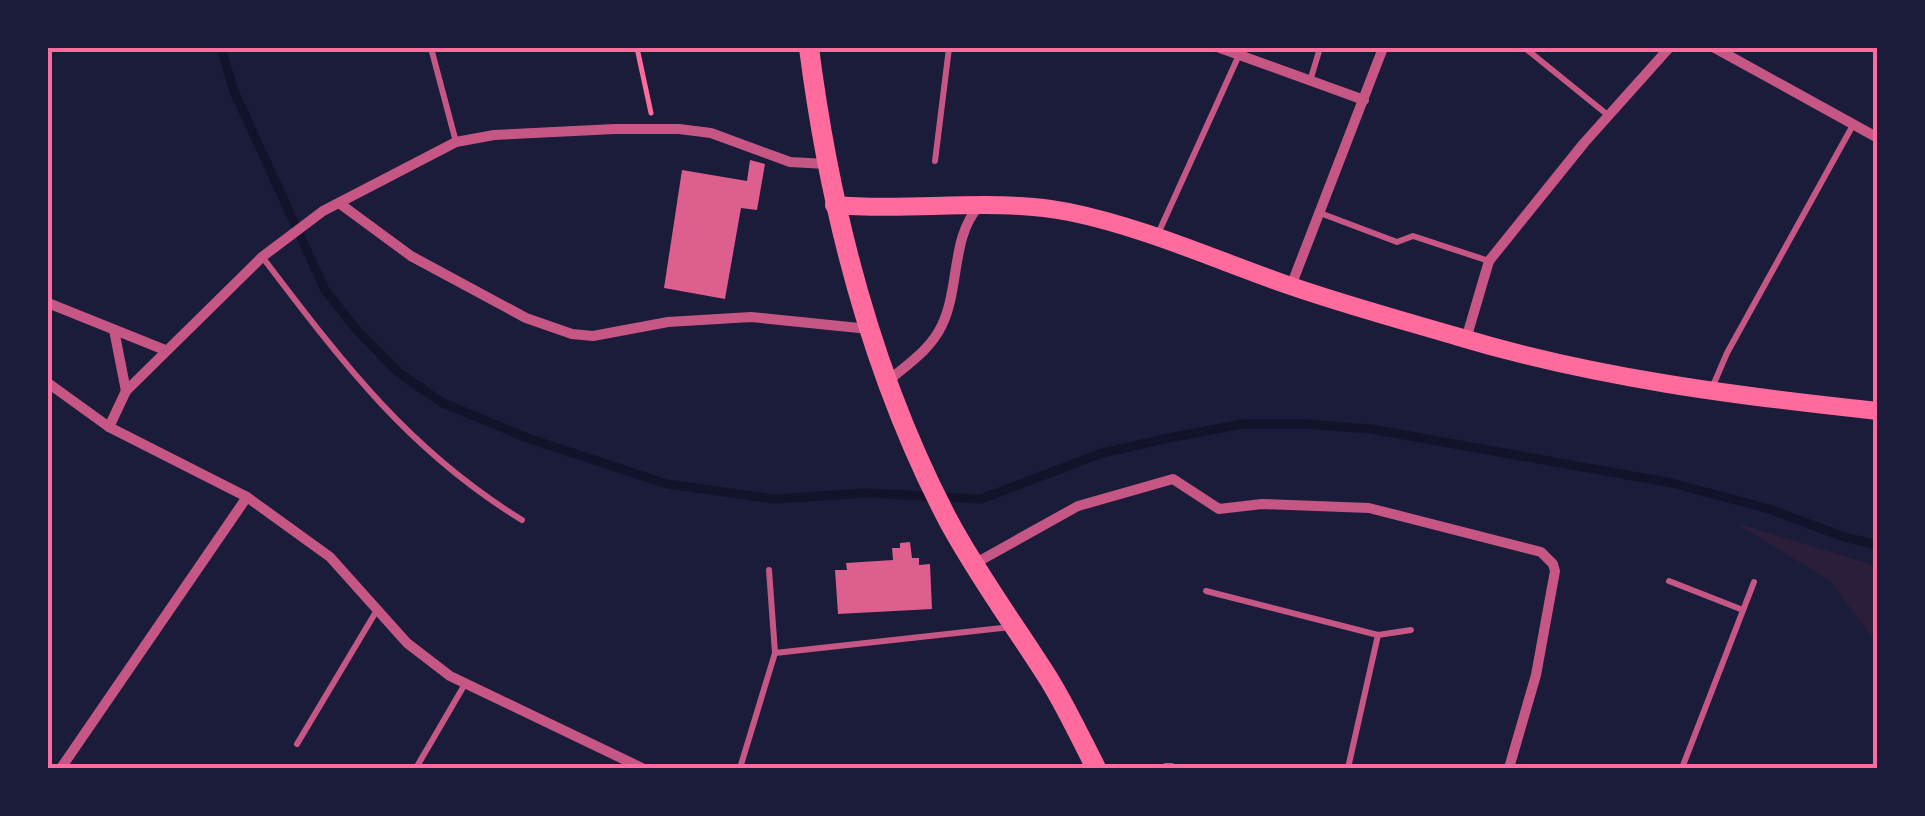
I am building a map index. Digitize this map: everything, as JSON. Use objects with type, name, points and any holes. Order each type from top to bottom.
[{"type":"main road","points":[[808,48],[834,205],[888,381],[948,520],[1052,684],[1096,768]]},
{"type":"main road","points":[[834,205],[884,210],[980,206],[1067,212],[1466,339],[1584,368],[1710,392],[1878,411]]},
{"type":"street","points":[[1220,48],[1364,100]]},
{"type":"street","points":[[1291,286],[1383,48]]},
{"type":"street","points":[[1466,339],[1490,261],[1669,48]]},
{"type":"street","points":[[1714,48],[1878,138]]},
{"type":"street","points":[[109,427],[126,390],[280,242],[322,211],[456,142],[494,135],[654,128],[711,133],[790,162],[826,164]]},
{"type":"street","points":[[339,203],[411,256],[526,318],[572,334],[594,336],[668,322],[751,317],[869,329]]},
{"type":"street","points":[[888,381],[925,350],[941,327],[954,292],[964,230],[980,206]]},
{"type":"street","points":[[48,303],[165,350]]},
{"type":"street","points":[[114,330],[126,390]]},
{"type":"street","points":[[48,383],[109,427],[247,497],[330,556],[407,643],[465,684],[642,768]]},
{"type":"street","points":[[974,564],[1078,506],[1173,478],[1219,509],[1262,504],[1368,508],[1541,552],[1555,571],[1536,676],[1509,768]]},
{"type":"street","points":[[60,768],[247,497]]},
{"type":"lane","points":[[431,48],[456,142]]},
{"type":"lane","points":[[935,161],[949,48]]},
{"type":"lane","points":[[1310,80],[1320,48]]},
{"type":"lane","points":[[1525,48],[1609,116]]},
{"type":"lane","points":[[1156,238],[1239,55]]},
{"type":"lane","points":[[1710,392],[1727,352],[1853,125]]},
{"type":"lane","points":[[1320,213],[1397,242],[1413,236],[1490,261]]},
{"type":"lane","points":[[262,257],[336,356],[426,451],[474,491],[522,520]]},
{"type":"lane","points":[[740,768],[775,652],[768,570]]},
{"type":"lane","points":[[1669,581],[1744,610]]},
{"type":"lane","points":[[1682,768],[1754,582]]},
{"type":"lane","points":[[1206,591],[1378,635],[1411,630]]},
{"type":"lane","points":[[297,744],[377,610]]},
{"type":"lane","points":[[775,652],[1014,626]]},
{"type":"lane","points":[[1348,768],[1378,635]]},
{"type":"lane","points":[[416,768],[465,684]]},
{"type":"path","points":[[638,48],[654,128]]},
{"type":"shaded area","points":[[1736,523],[1877,566],[1877,644],[1830,581]]},
{"type":"building","points":[[750,160],[765,164],[757,210],[741,208],[725,299],[664,288],[682,170],[747,181]]},
{"type":"building","points":[[910,542],[912,558],[919,558],[919,565],[930,564],[932,609],[838,614],[835,570],[847,570],[846,563],[893,560],[892,548]]},
{"type":"waterway","points":[[221,48],[234,91],[325,290],[398,372],[441,402],[527,438],[667,484],[774,499],[867,493],[981,499],[1102,453],[1243,424],[1306,424],[1371,429],[1672,483],[1769,509],[1844,537],[1878,545]]}]
